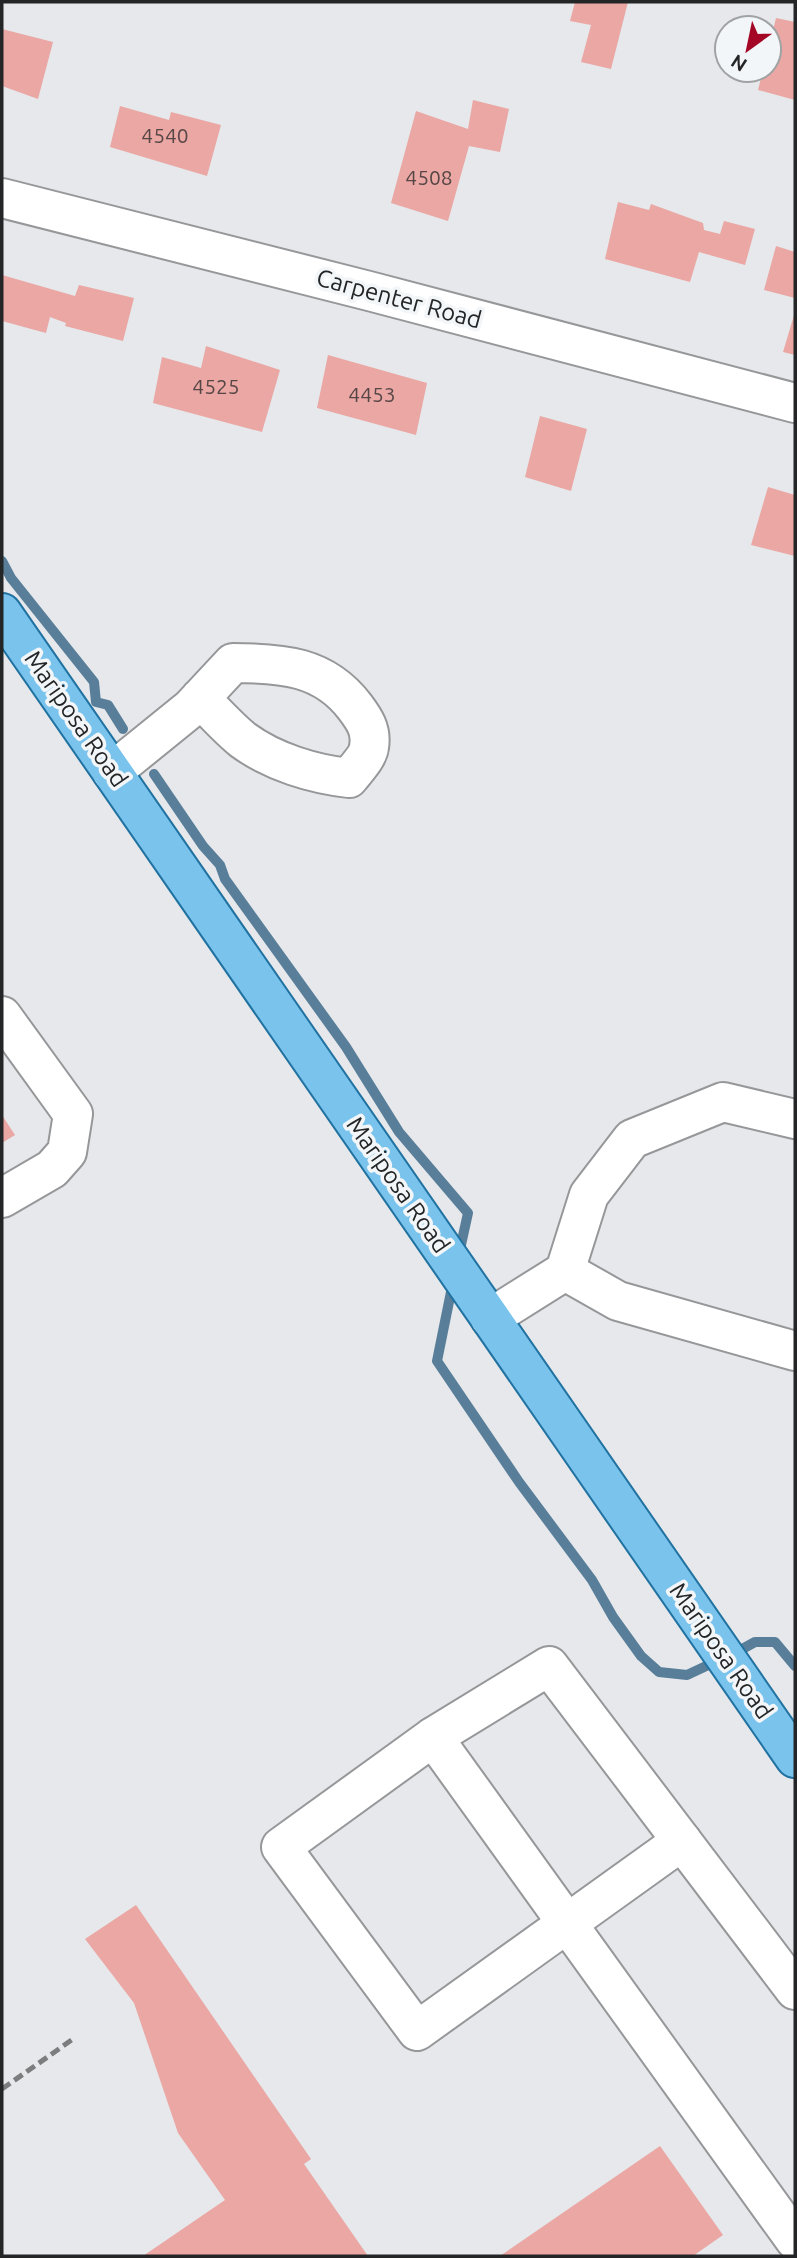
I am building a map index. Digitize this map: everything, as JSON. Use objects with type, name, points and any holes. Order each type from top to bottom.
[{"type":"main road","name":"Mariposa Road","points":[[2,612],[795,1758]]},
{"type":"street","name":"Carpenter Road","points":[[2,198],[795,403]]},
{"type":"street","points":[[112,772],[151,742],[200,698]]},
{"type":"street","points":[[2,1016],[73,1114],[67,1152],[52,1169],[2,1198]]},
{"type":"street","points":[[565,1271],[589,1195],[632,1139],[723,1102],[795,1119]]},
{"type":"street","points":[[481,1305],[565,1271]]},
{"type":"street","points":[[565,1271],[618,1301],[795,1351]]},
{"type":"street","points":[[682,1842],[417,2031],[281,1847],[433,1737],[549,1666],[795,1990]]},
{"type":"street","points":[[433,1737],[795,2240]]},
{"type":"building","points":[[575,2],[628,2],[611,69],[581,62],[591,25],[570,21]]},
{"type":"building","points":[[783,19],[795,22],[795,100],[758,90],[760,84],[783,84]]},
{"type":"building","points":[[2,29],[53,42],[38,99],[2,86]]},
{"type":"building","points":[[473,100],[509,109],[500,152],[469,146],[448,221],[391,203],[416,111],[468,129]]},
{"type":"building","points":[[120,106],[169,120],[171,112],[221,125],[207,176],[110,147]]},
{"type":"building","points":[[618,202],[649,210],[651,204],[703,223],[704,230],[720,234],[724,221],[755,229],[745,265],[699,252],[690,282],[605,259]]},
{"type":"building","points":[[776,246],[795,252],[795,298],[764,290]]},
{"type":"building","points":[[2,275],[75,296],[79,285],[134,298],[123,341],[65,326],[66,323],[50,317],[46,333],[2,321]]},
{"type":"building","points":[[795,312],[795,355],[783,352]]},
{"type":"building","points":[[206,346],[280,370],[262,432],[153,403],[162,357],[201,368]]},
{"type":"building","points":[[328,355],[427,383],[416,435],[317,408]]},
{"type":"building","points":[[540,416],[587,429],[571,491],[525,477]]},
{"type":"building","points":[[768,487],[795,495],[795,556],[751,545]]},
{"type":"building","points":[[2,1115],[15,1135],[2,1143]]},
{"type":"building","points":[[136,1905],[311,2159],[304,2164],[368,2256],[143,2256],[225,2200],[178,2133],[134,2003],[85,1939]]},
{"type":"building","points":[[660,2146],[723,2235],[693,2256],[500,2256]]},
{"type":"waterway","points":[[2,561],[11,578],[94,682],[96,702],[108,705],[123,729]]},
{"type":"waterway","points":[[154,774],[203,846],[220,865],[225,879],[346,1047],[399,1132],[468,1213],[459,1254]]},
{"type":"waterway","points":[[453,1282],[437,1361],[519,1482],[592,1580],[613,1617],[641,1656],[659,1672],[687,1675],[719,1660]]},
{"type":"waterway","points":[[733,1654],[755,1642],[775,1642],[795,1666]]},
{"type":"railway","points":[[2,2089],[73,2039]]}]
